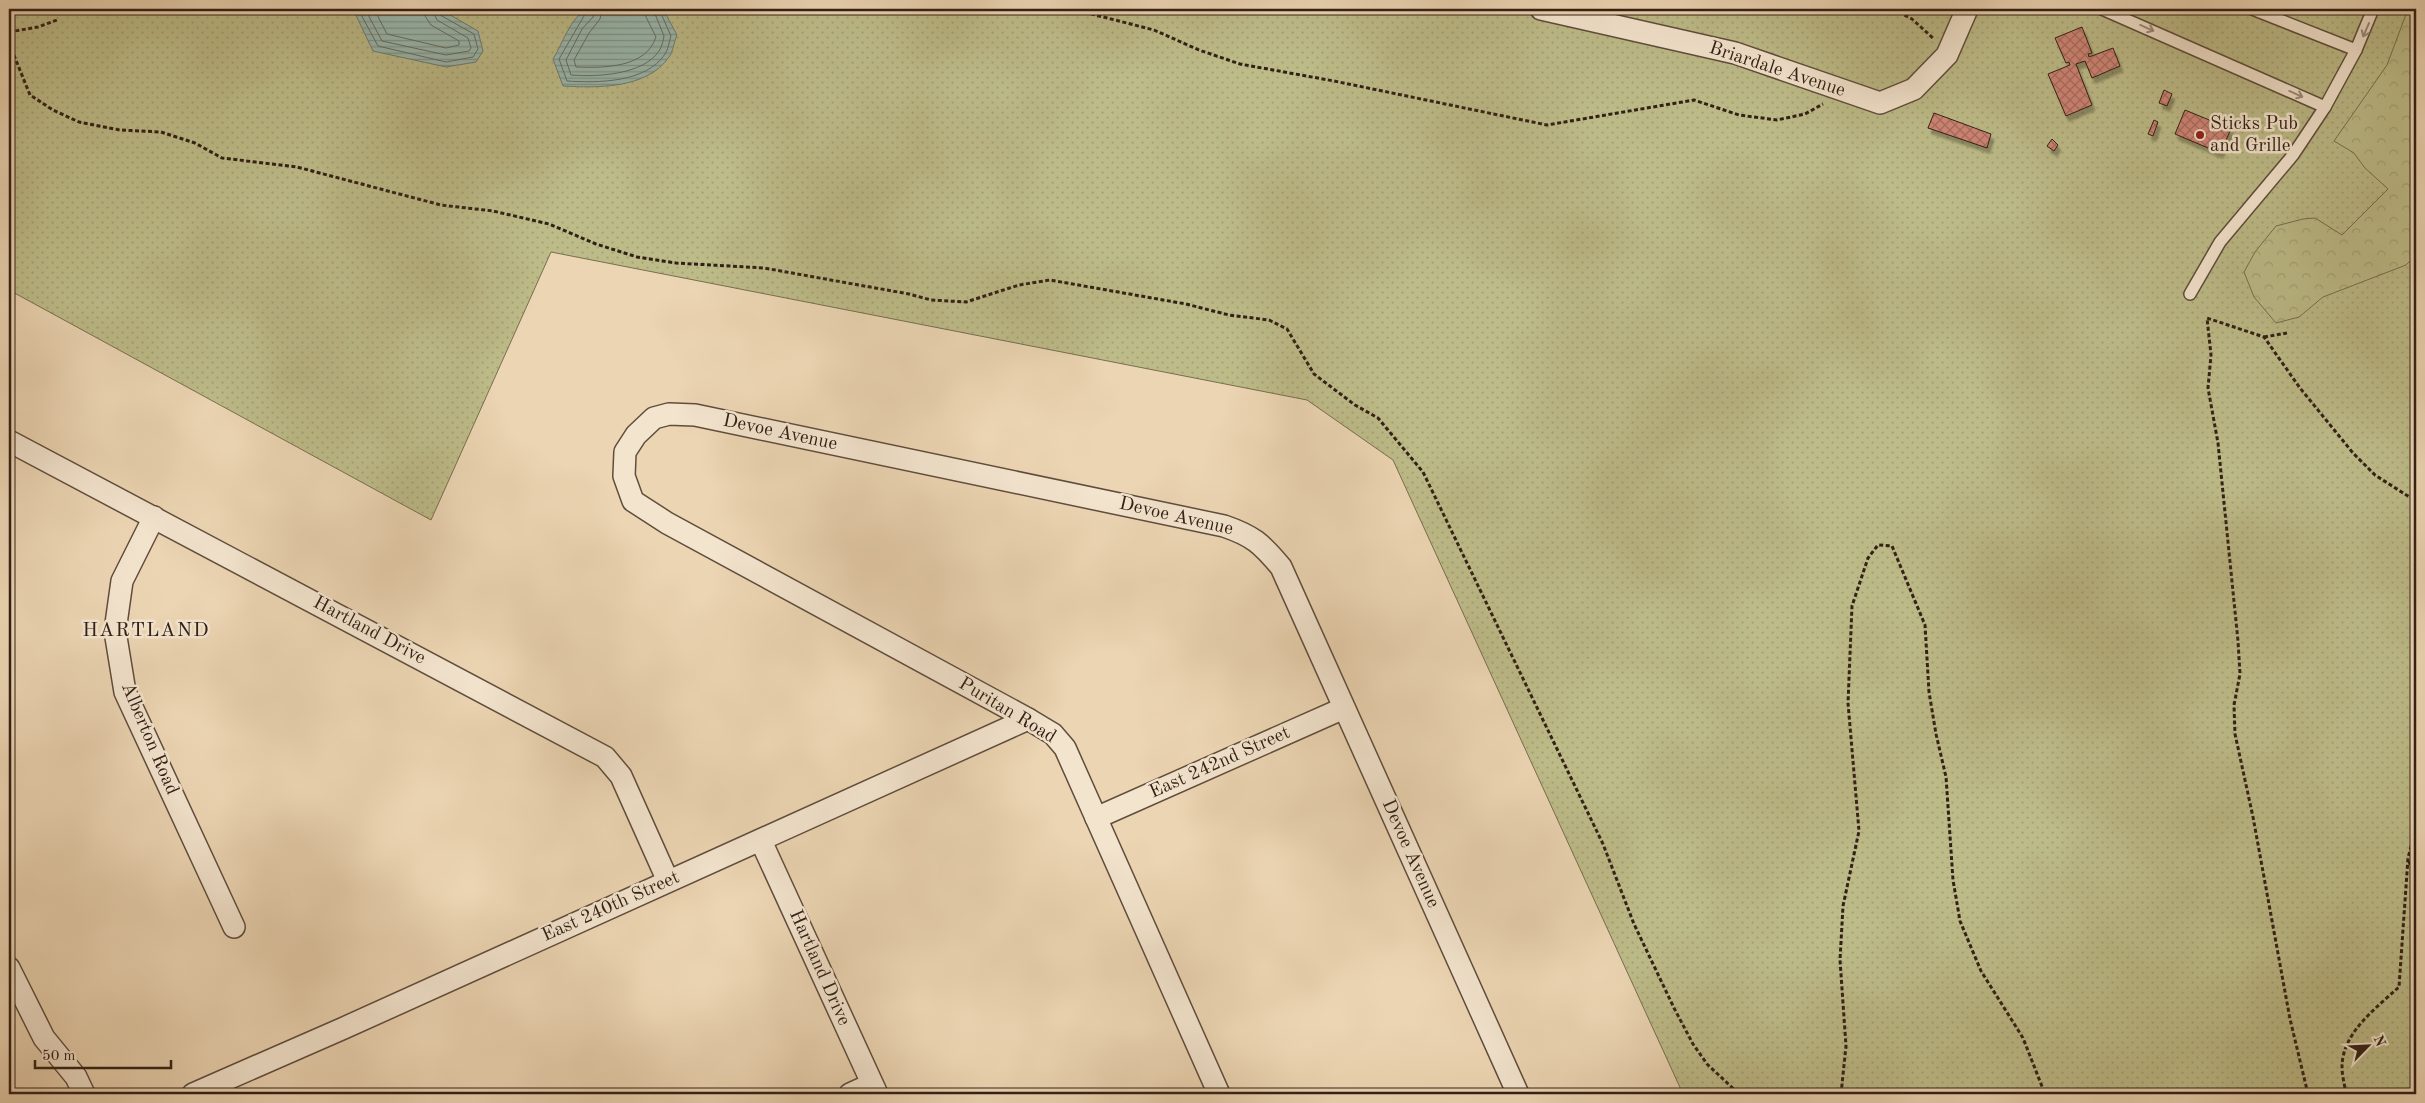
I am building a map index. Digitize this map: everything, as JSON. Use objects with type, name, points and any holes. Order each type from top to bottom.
[{"type":"street","name":"Briardale Avenue","points":[[1541,9],[1735,53],[1880,103],[1914,89],[1947,55],[1967,9]]},
{"type":"street","name":"Devoe Avenue","points":[[667,523],[634,501],[624,476],[625,452],[636,435],[654,418],[668,414],[696,416],[1224,526],[1248,534],[1265,548],[1281,567],[1518,1094]]},
{"type":"street","name":"Hartland Drive","points":[[9,441],[605,757],[621,776],[668,881]]},
{"type":"street","name":"Alberton Road","points":[[154,517],[122,581],[116,631],[125,692],[234,927]]},
{"type":"street","name":"Puritan Road","points":[[667,523],[1053,734],[1064,748],[1220,1094]]},
{"type":"street","name":"East 242nd Street","points":[[1096,818],[1344,708]]},
{"type":"street","name":"East 240th Street","points":[[193,1094],[761,841],[1028,719]]},
{"type":"street","name":"Hartland Drive","points":[[761,841],[874,1089]]},
{"type":"street","points":[[9,968],[44,1038],[76,1077],[84,1094]]},
{"type":"street","points":[[850,1094],[874,1089]]},
{"type":"lane","points":[[2102,9],[2325,107]]},
{"type":"lane","points":[[2252,9],[2356,50]]},
{"type":"lane","points":[[2190,294],[2220,242],[2294,155],[2325,107],[2356,50],[2374,12],[2373,9]]},
{"type":"path","points":[[9,13],[21,9]]},
{"type":"path","points":[[1072,9],[1154,30],[1199,50],[1240,64],[1343,82],[1547,125],[1694,100],[1739,115],[1777,120],[1805,114],[1826,103]]},
{"type":"path","points":[[1893,9],[1912,19],[1936,41]]},
{"type":"path","points":[[9,32],[57,20]]},
{"type":"path","points":[[9,42],[30,95],[53,110],[79,122],[120,130],[162,132],[194,143],[222,158],[296,167],[441,205],[493,211],[549,224],[596,244],[637,257],[676,263],[764,268],[909,294],[931,300],[966,302],[1019,285],[1050,280],[1186,304],[1229,315],[1270,320],[1287,329],[1314,374],[1355,405],[1378,418],[1423,472],[1603,844],[1634,924],[1674,1008],[1693,1044],[1707,1064],[1738,1094]]},
{"type":"path","points":[[2287,333],[2264,336],[2207,318],[2211,355],[2208,388],[2218,443],[2238,641],[2240,674],[2234,705],[2235,734],[2253,817],[2287,1002],[2308,1094]]},
{"type":"path","points":[[2264,336],[2300,388],[2353,453],[2375,475],[2411,498],[2416,504]]},
{"type":"path","points":[[1841,1094],[1846,1046],[1840,960],[1843,906],[1859,830],[1848,703],[1852,606],[1868,558],[1878,545],[1892,546],[1925,625],[1929,692],[1946,777],[1953,880],[1960,921],[1981,971],[2023,1038],[2045,1094]]},
{"type":"path","points":[[2416,742],[2414,742],[2416,756]]},
{"type":"path","points":[[2346,1094],[2342,1067],[2346,1045],[2370,1013],[2399,987],[2408,858],[2416,828]]},
{"type":"path","points":[[2408,858],[2416,882]]},
{"type":"green space","points":[[9,9],[2416,9],[2416,1094],[1683,1094],[1393,460],[1307,400],[551,252],[431,520],[9,290]]},
{"type":"green space","points":[[2408,9],[2416,9],[2416,255],[2406,265],[2323,297],[2299,317],[2276,323],[2254,297],[2244,272],[2255,252],[2276,226],[2315,218],[2342,235],[2388,189],[2365,168],[2354,153],[2334,141],[2387,65]]},
{"type":"water","points":[[353,9],[440,9],[478,31],[483,51],[476,62],[446,67],[373,51]]},
{"type":"water","points":[[587,9],[663,9],[677,35],[670,55],[660,68],[635,81],[606,86],[563,86],[553,59],[571,25]]},
{"type":"building","points":[[2082,27],[2092,53],[2088,54],[2089,57],[2113,48],[2120,66],[2092,78],[2085,61],[2076,64],[2092,105],[2066,116],[2048,74],[2070,65],[2069,62],[2066,63],[2055,38]]},
{"type":"building","points":[[2164,90],[2172,94],[2167,106],[2159,103]]},
{"type":"building","points":[[2185,110],[2231,129],[2220,153],[2175,134]]},
{"type":"building","points":[[1934,113],[1991,134],[1987,148],[1928,128]]},
{"type":"building","points":[[2154,120],[2158,122],[2153,136],[2148,134]]},
{"type":"building","points":[[2052,139],[2058,145],[2054,151],[2047,146]]},
{"type":"place","name":"Sticks Pub and Grille","points":[[2200,135]]},
{"type":"district","name":"HARTLAND","points":[[146,631]]}]
